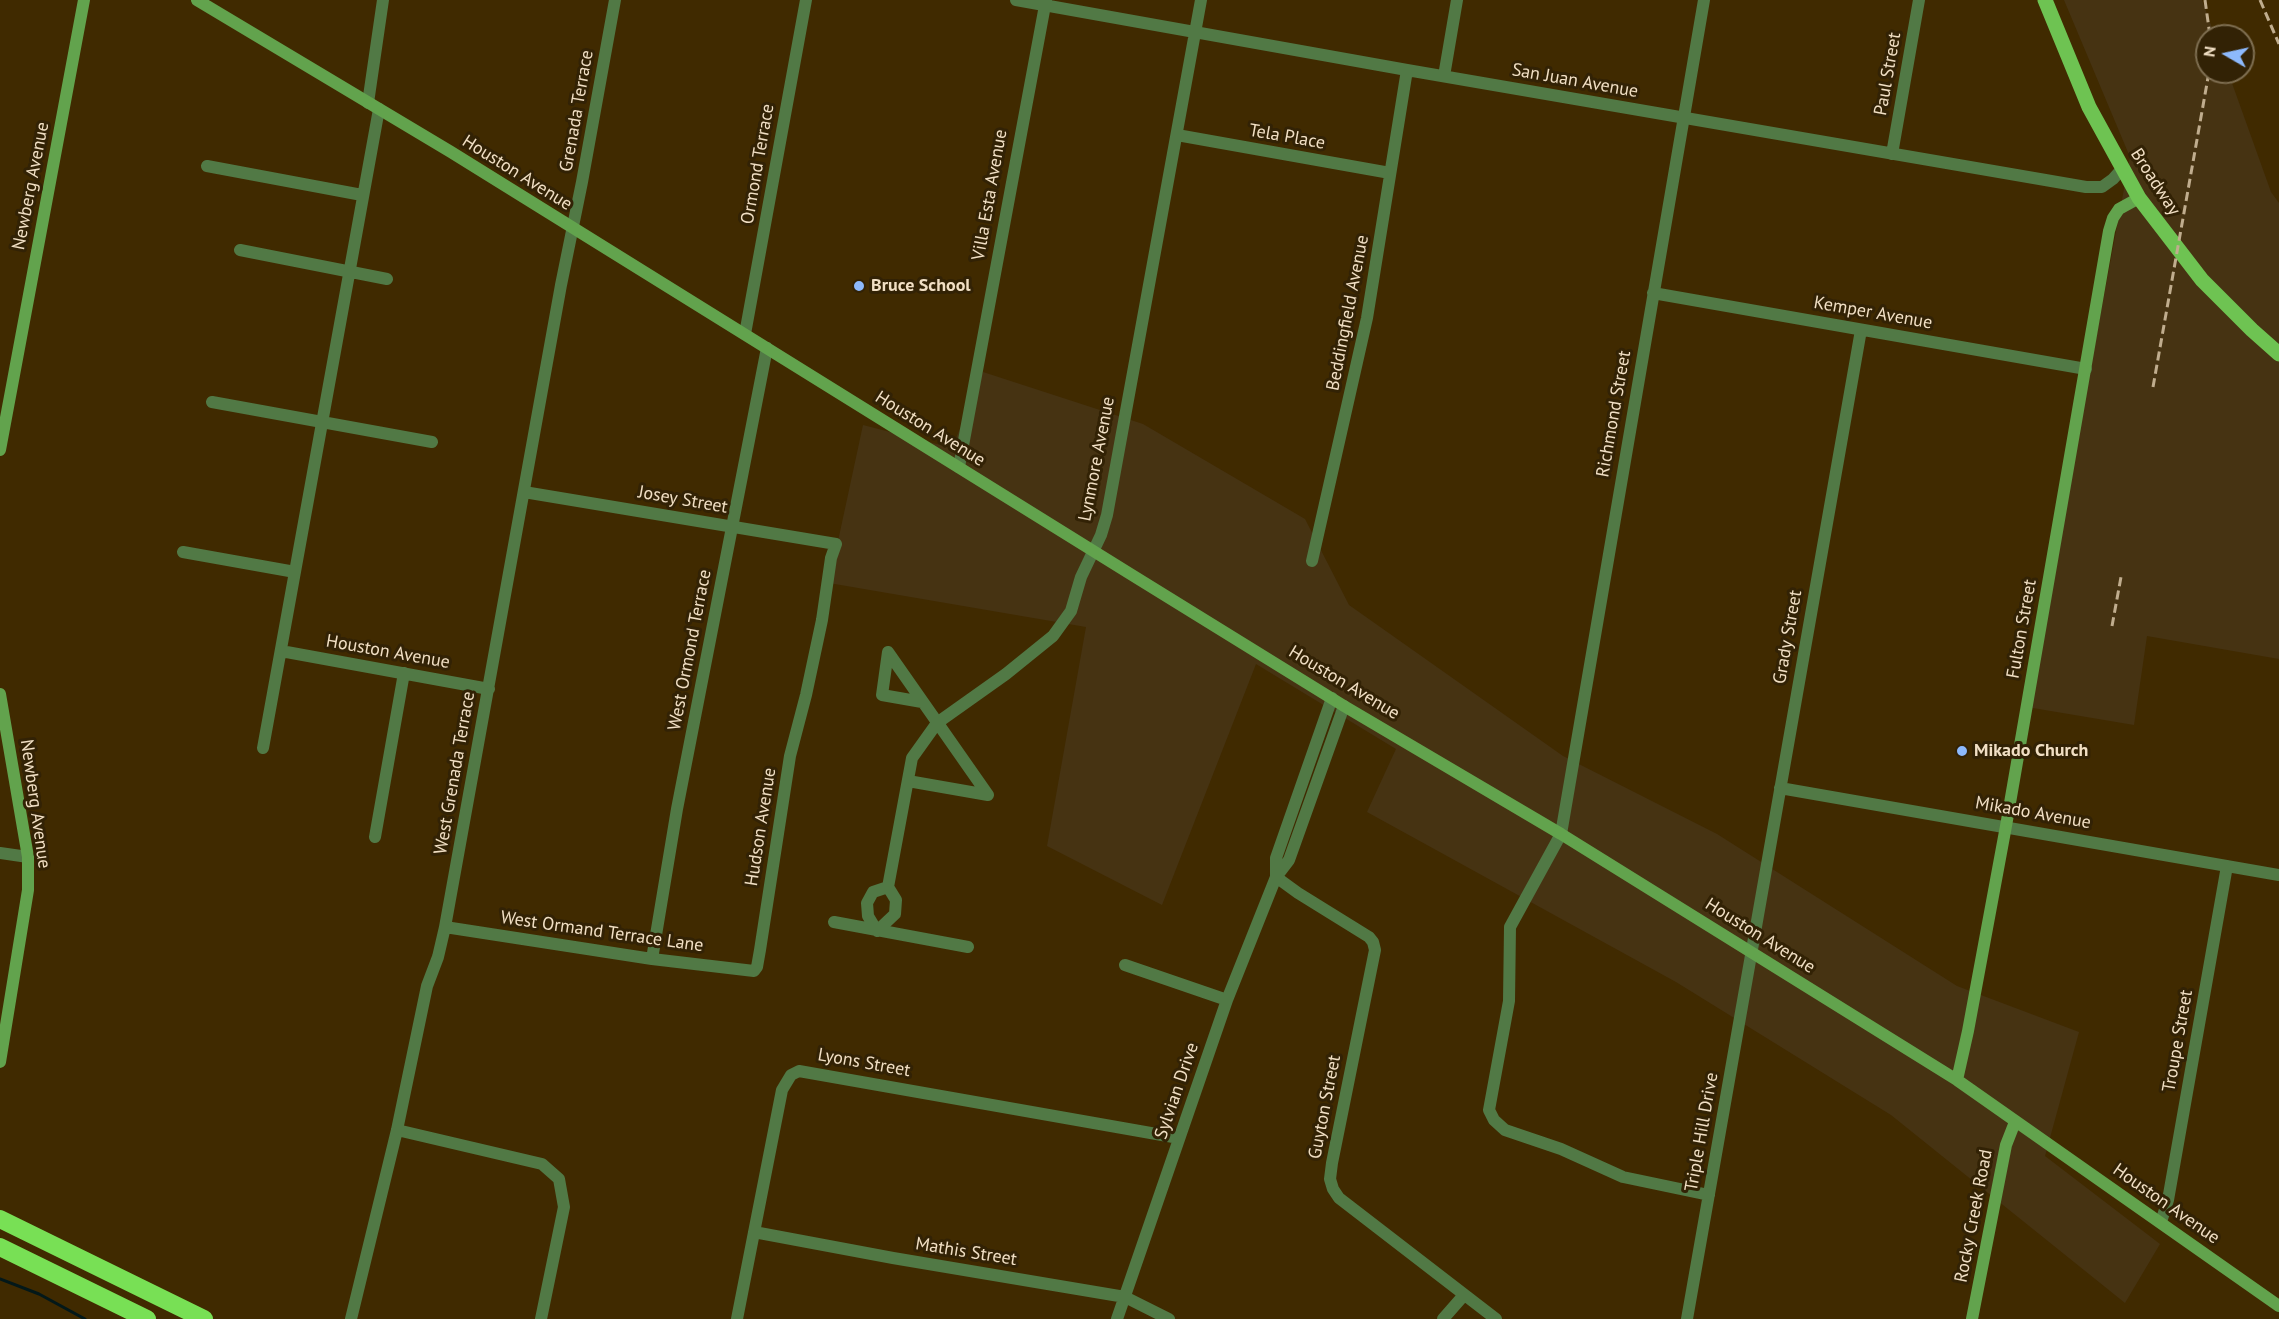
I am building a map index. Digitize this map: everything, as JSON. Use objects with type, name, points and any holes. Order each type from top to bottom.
[{"type":"highway","points":[[8,1223],[204,1319]]},
{"type":"highway","points":[[6,1250],[147,1319]]},
{"type":"main road","name":"Broadway","points":[[2045,0],[2089,107],[2139,198],[2202,280],[2279,354]]},
{"type":"street","name":"Newberg Avenue","points":[[0,450],[84,0]]},
{"type":"street","name":"Houston Avenue","points":[[197,0],[745,334],[1344,706],[1561,834],[1752,951],[1957,1080],[2279,1306]]},
{"type":"street","points":[[262,748],[362,195],[383,0]]},
{"type":"street","name":"Grenada Terrace","points":[[573,229],[615,0]]},
{"type":"street","name":"Ormond Terrace","points":[[745,334],[806,0]]},
{"type":"street","name":"San Juan Avenue","points":[[1016,0],[1045,3],[1407,70],[2096,188],[2113,179],[2122,169]]},
{"type":"street","name":"Lynmore Avenue","points":[[878,930],[895,914],[896,900],[888,887],[912,758],[937,723],[1006,674],[1053,636],[1071,611],[1081,577],[1101,535],[1107,515],[1202,0]]},
{"type":"street","points":[[1444,76],[1457,0]]},
{"type":"street","name":"Richmond Street","points":[[1704,0],[1561,834],[1513,920],[1509,932],[1509,1001],[1490,1103],[1491,1116],[1505,1130],[1561,1149],[1623,1177],[1709,1195]]},
{"type":"street","name":"Paul Street","points":[[1892,154],[1919,0]]},
{"type":"street","name":"Villa Esta Avenue","points":[[959,467],[1045,3]]},
{"type":"street","name":"Beddingfield Avenue","points":[[1312,561],[1357,369],[1407,70]]},
{"type":"street","name":"Tela Place","points":[[1177,135],[1390,173]]},
{"type":"street","points":[[207,166],[362,195]]},
{"type":"street","name":"Fulton Street","points":[[1957,1080],[2006,826],[2112,218],[2119,209],[2139,198]]},
{"type":"street","name":"West Grenada Terrace","points":[[351,1319],[397,1130],[427,986],[438,957],[445,927],[573,229]]},
{"type":"street","points":[[240,250],[387,279]]},
{"type":"street","name":"Kemper Avenue","points":[[1653,293],[2086,369]]},
{"type":"street","name":"Grady Street","points":[[1752,951],[1861,330]]},
{"type":"street","name":"West Ormond Terrace","points":[[652,959],[677,809],[767,348]]},
{"type":"street","points":[[212,402],[432,442]]},
{"type":"street","name":"Josey Street","points":[[524,492],[836,544]]},
{"type":"street","name":"Hudson Avenue","points":[[754,971],[760,950],[790,756],[807,690],[822,620],[831,558],[836,544]]},
{"type":"street","points":[[183,552],[294,572]]},
{"type":"street","name":"Houston Avenue","points":[[281,651],[489,689]]},
{"type":"street","points":[[375,837],[404,673]]},
{"type":"street","name":"Newberg Avenue","points":[[0,694],[28,857],[28,890],[0,1062]]},
{"type":"street","name":"Sylvian Drive","points":[[1276,876],[1276,858],[1332,698]]},
{"type":"street","points":[[908,781],[988,795],[922,702]]},
{"type":"street","name":"Sylvian Drive","points":[[1117,1319],[1227,1000],[1276,876],[1289,860],[1344,706]]},
{"type":"street","name":"Mikado Avenue","points":[[1780,788],[2279,875]]},
{"type":"street","points":[[0,853],[28,857]]},
{"type":"street","name":"Troupe Street","points":[[2161,1222],[2168,1200],[2227,866]]},
{"type":"street","name":"Guyton Street","points":[[1276,876],[1298,893],[1369,937],[1375,950],[1332,1162],[1330,1179],[1333,1189],[1339,1198],[1496,1319]]},
{"type":"street","points":[[878,930],[868,916],[867,903],[873,892],[888,887]]},
{"type":"street","points":[[834,922],[968,947]]},
{"type":"street","name":"West Ormand Terrace Lane","points":[[445,927],[652,959],[754,971]]},
{"type":"street","name":"Triple Hill Drive","points":[[1687,1319],[1752,951]]},
{"type":"street","points":[[1125,965],[1227,1000]]},
{"type":"street","name":"Lyons Street","points":[[737,1319],[782,1090],[791,1075],[799,1071],[1179,1138]]},
{"type":"street","name":"Rocky Creek Road","points":[[1972,1319],[2006,1145],[2015,1122]]},
{"type":"street","points":[[397,1130],[542,1164],[559,1179],[564,1207],[541,1319]]},
{"type":"street","name":"Mathis Street","points":[[754,1232],[1125,1297],[1169,1319]]},
{"type":"street","points":[[1443,1319],[1464,1294]]},
{"type":"shaded area","points":[[2064,0],[2202,0],[2211,24],[2195,24],[2195,84],[2232,84],[2271,192],[2279,203],[2279,659],[2147,636],[2134,725],[2027,707],[2130,157]]},
{"type":"shaded area","points":[[983,372],[1143,424],[1305,519],[1349,605],[1563,756],[1717,834],[1957,986],[2079,1032],[2045,1156],[2160,1244],[2125,1303],[1891,1115],[1676,982],[1367,812],[1396,749],[1256,664],[1162,905],[1047,846],[1086,627],[829,583],[863,425],[952,448]]},
{"type":"waterway","points":[[0,1279],[39,1294],[85,1319]]},
{"type":"railway","points":[[2205,0],[2208,24]]},
{"type":"railway","points":[[2260,0],[2279,44]]},
{"type":"railway","points":[[2153,387],[2207,84]]},
{"type":"railway","points":[[2112,626],[2121,577]]},
{"type":"place","name":"Bruce School","points":[[859,286]]},
{"type":"place","name":"Mikado Church","points":[[1962,751]]}]
